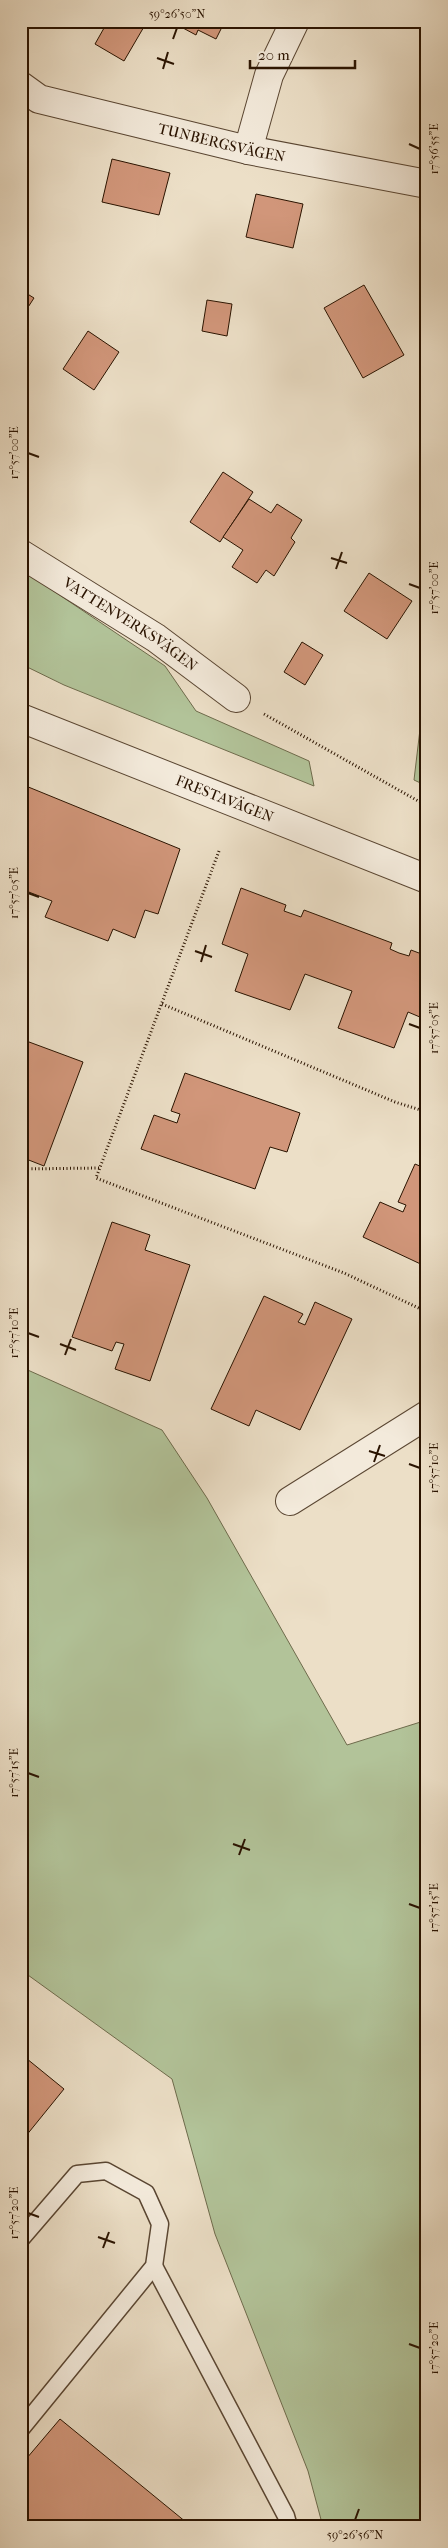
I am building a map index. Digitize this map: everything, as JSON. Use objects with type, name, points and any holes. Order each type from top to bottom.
[{"type":"street","points":[[248,150],[269,75],[295,21]]},
{"type":"street","name":"TUNBERGSVÄGEN","points":[[21,86],[39,99],[248,150],[427,184]]},
{"type":"street","name":"VATTENVERKSVÄGEN","points":[[21,554],[156,638],[236,698]]},
{"type":"street","name":"FRESTAVÄGEN","points":[[21,718],[427,879]]},
{"type":"street","points":[[290,1501],[427,1415]]},
{"type":"lane","points":[[21,2239],[77,2174],[106,2171],[146,2193],[160,2224],[154,2266],[21,2429]]},
{"type":"lane","points":[[154,2266],[286,2516],[289,2527]]},
{"type":"path","points":[[236,698],[427,806]]},
{"type":"path","points":[[219,850],[96,1178],[344,1274],[427,1312]]},
{"type":"path","points":[[162,1004],[395,1102],[427,1112]]},
{"type":"path","points":[[21,1170],[99,1168]]},
{"type":"green space","points":[[21,569],[165,666],[196,711],[309,761],[314,786],[64,685],[21,664]]},
{"type":"green space","points":[[427,670],[427,786],[414,780]]},
{"type":"green space","points":[[21,1367],[162,1430],[207,1498],[347,1745],[427,1720],[427,2527],[323,2527],[308,2471],[215,2234],[172,2079],[21,1970]]},
{"type":"building","points":[[108,21],[138,21],[145,25],[124,61],[95,44]]},
{"type":"building","points":[[170,21],[225,21],[216,39],[198,30],[196,35]]},
{"type":"building","points":[[112,159],[170,173],[159,215],[102,202]]},
{"type":"building","points":[[256,194],[303,204],[293,248],[246,237]]},
{"type":"building","points":[[21,201],[28,202],[24,228],[21,227]]},
{"type":"building","points":[[364,285],[404,355],[363,378],[324,308]]},
{"type":"building","points":[[21,290],[34,298],[21,318]]},
{"type":"building","points":[[207,300],[232,304],[227,336],[202,331]]},
{"type":"building","points":[[88,331],[119,352],[94,390],[63,369]]},
{"type":"building","points":[[223,472],[253,492],[220,542],[190,522]]},
{"type":"building","points":[[249,499],[271,513],[277,504],[302,520],[291,538],[295,542],[274,576],[266,570],[257,583],[232,567],[243,550],[223,537]]},
{"type":"building","points":[[369,573],[412,601],[387,639],[344,611]]},
{"type":"building","points":[[302,642],[323,655],[305,685],[284,672]]},
{"type":"building","points":[[21,784],[180,849],[158,914],[145,910],[135,938],[113,929],[108,941],[45,917],[52,901],[21,889]]},
{"type":"building","points":[[241,888],[286,905],[284,911],[301,917],[304,910],[392,943],[390,949],[399,953],[409,956],[411,950],[427,956],[427,1020],[408,1012],[394,1048],[338,1028],[352,991],[305,974],[290,1010],[235,991],[248,954],[222,944]]},
{"type":"building","points":[[21,1039],[83,1062],[44,1166],[21,1157]]},
{"type":"building","points":[[185,1073],[300,1113],[287,1152],[270,1147],[255,1189],[141,1149],[154,1115],[177,1123],[180,1114],[171,1111]]},
{"type":"building","points":[[415,1164],[427,1169],[427,1267],[363,1237],[380,1202],[403,1212],[406,1205],[398,1202]]},
{"type":"building","points":[[112,1222],[150,1235],[145,1250],[190,1265],[150,1381],[115,1369],[124,1344],[116,1342],[112,1351],[72,1337]]},
{"type":"building","points":[[264,1296],[303,1314],[298,1322],[305,1325],[315,1302],[352,1319],[300,1430],[256,1410],[249,1426],[211,1409]]},
{"type":"building","points":[[21,2054],[64,2089],[21,2142]]},
{"type":"building","points":[[60,2419],[192,2527],[21,2527],[21,2465]]}]
